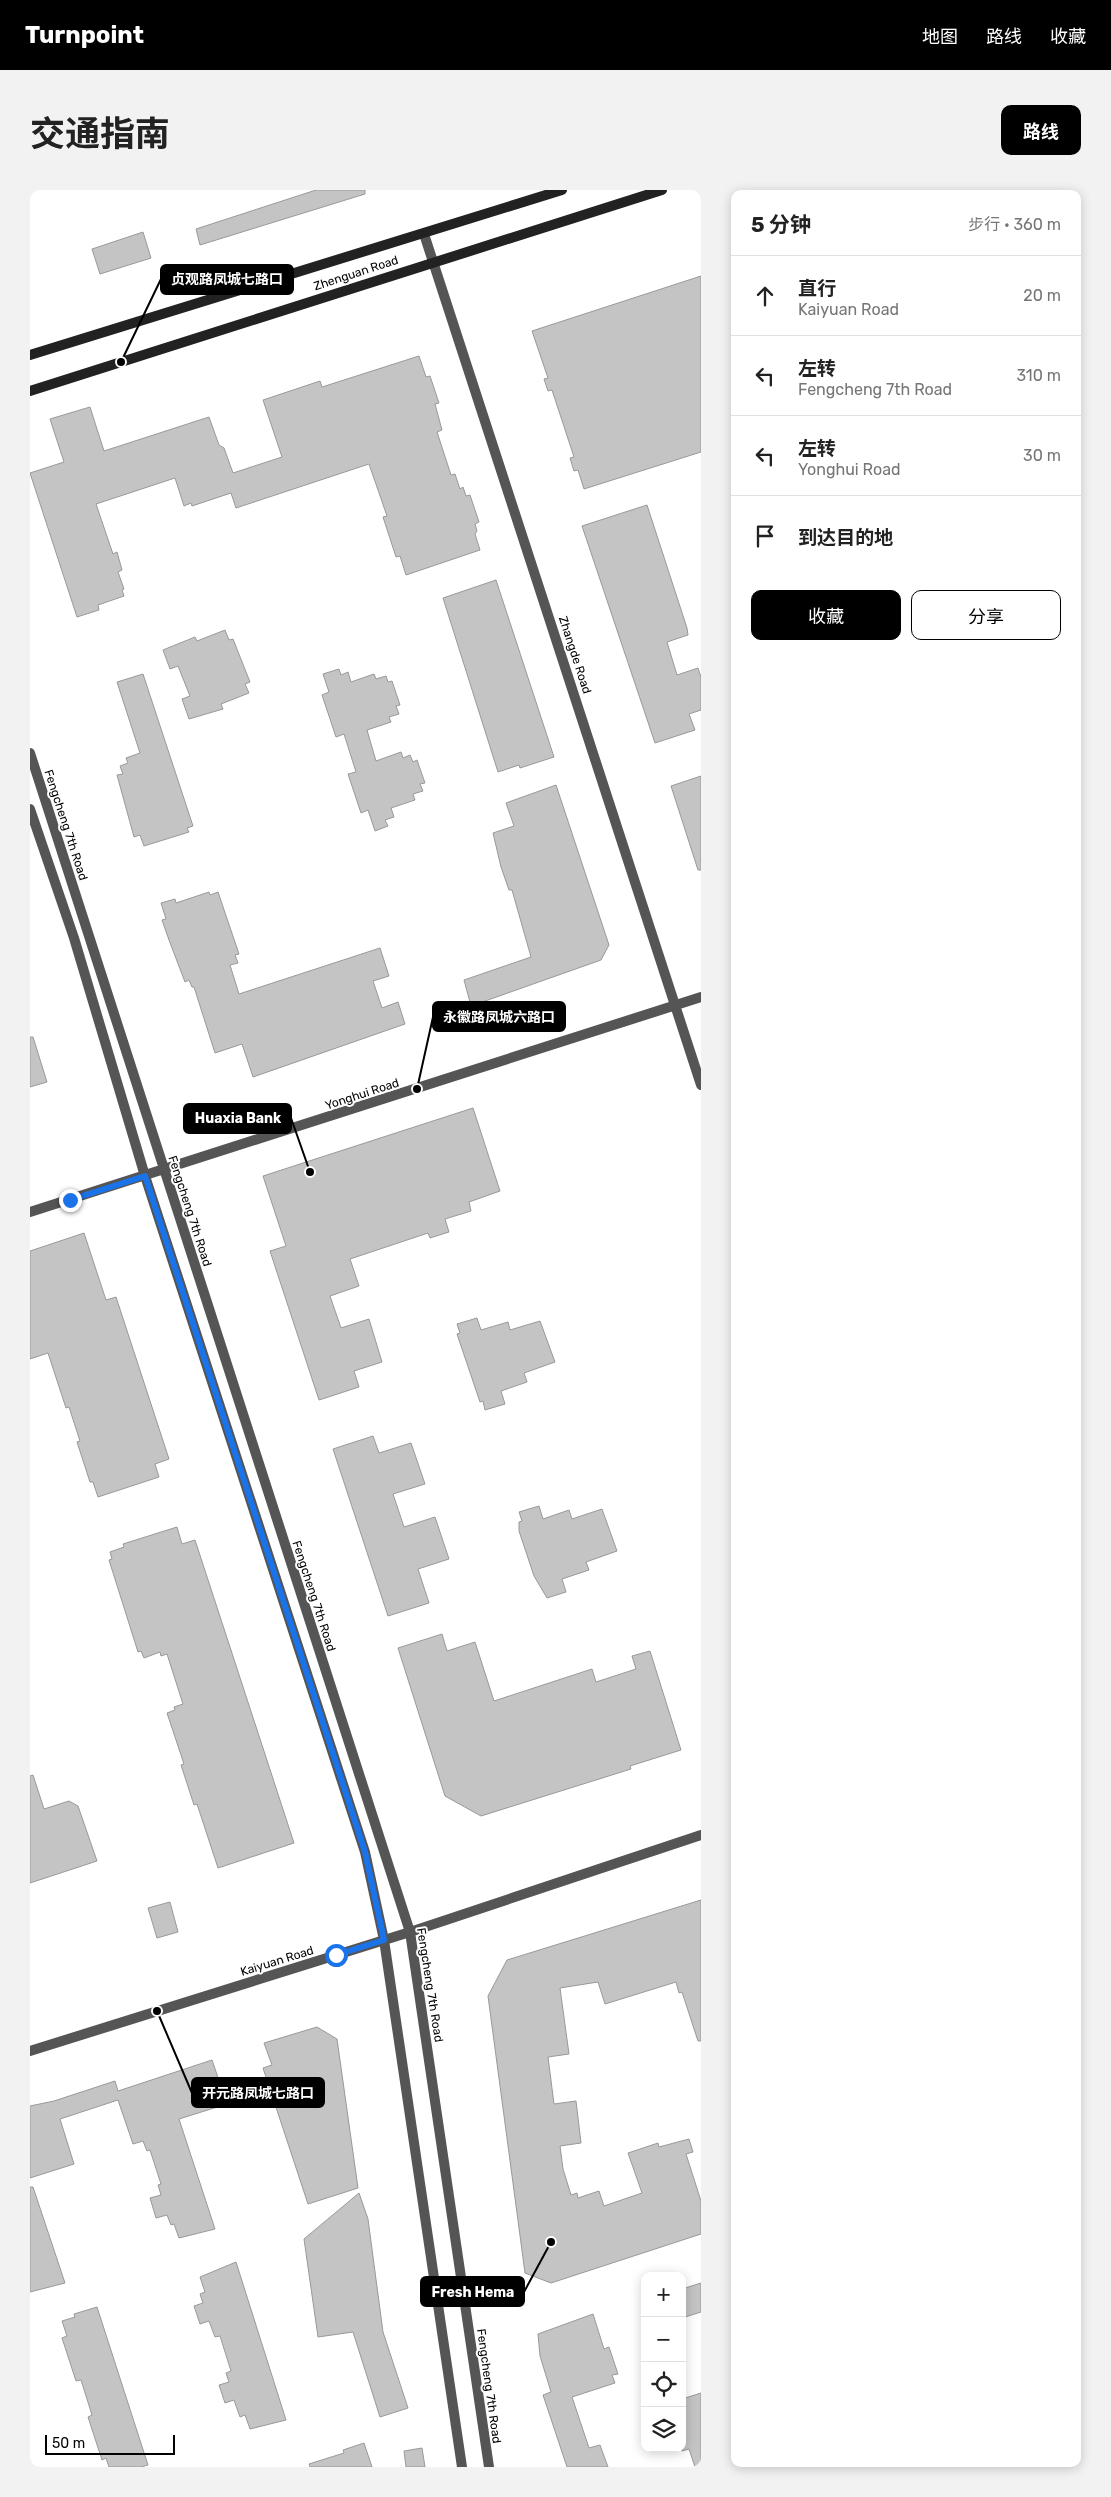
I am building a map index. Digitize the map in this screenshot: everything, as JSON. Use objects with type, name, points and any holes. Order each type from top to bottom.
[{"type":"main road","name":"Zhenguan Road","points":[[30,355],[562,190]]},
{"type":"main road","name":"Zhenguan Road","points":[[30,391],[662,190]]},
{"type":"street","name":"Zhangde Road","points":[[424,234],[701,1085]]},
{"type":"street","name":"Fengcheng 7th Road","points":[[30,753],[410,1932],[489,2467]]},
{"type":"street","points":[[30,809],[74,938],[145,1176],[365,1852],[384,1940],[462,2467]]},
{"type":"street","name":"Yonghui Road","points":[[30,1212],[164,1171],[701,997]]},
{"type":"street","name":"Kaiyuan Road","points":[[30,2051],[410,1932],[701,1836]]},
{"type":"building","points":[[316,190],[365,190],[365,194],[200,245],[196,229]]},
{"type":"building","points":[[143,232],[151,258],[100,274],[92,249]]},
{"type":"building","points":[[701,276],[701,452],[584,489],[578,470],[574,471],[570,458],[574,457],[552,390],[548,391],[544,379],[548,378],[532,331]]},
{"type":"building","points":[[419,356],[426,377],[430,376],[439,403],[435,404],[442,430],[437,432],[451,475],[455,474],[460,489],[463,487],[466,496],[470,495],[479,522],[475,524],[477,531],[475,534],[480,550],[406,575],[400,556],[396,557],[383,517],[387,516],[369,464],[236,508],[231,493],[192,506],[191,503],[184,506],[175,478],[96,504],[113,554],[117,552],[122,570],[118,572],[124,589],[122,590],[124,596],[98,605],[99,610],[77,617],[30,473],[64,462],[50,419],[90,407],[104,451],[209,417],[219,445],[224,448],[233,473],[282,457],[263,400],[320,381],[322,387]]},
{"type":"building","points":[[647,505],[687,628],[688,635],[667,642],[677,675],[698,668],[701,677],[701,710],[689,714],[695,730],[655,743],[582,526]]},
{"type":"building","points":[[496,580],[554,757],[520,768],[519,765],[498,772],[443,598]]},
{"type":"building","points":[[225,630],[229,640],[233,639],[250,682],[245,684],[249,693],[221,704],[223,709],[189,719],[182,699],[190,696],[178,666],[170,669],[163,650],[195,637],[197,641]]},
{"type":"building","points":[[339,669],[341,675],[348,672],[351,682],[374,674],[376,679],[386,676],[388,682],[392,681],[400,705],[396,706],[399,714],[389,717],[391,722],[367,730],[376,761],[401,752],[403,758],[410,755],[413,762],[417,760],[425,783],[420,784],[423,791],[413,794],[415,800],[391,808],[394,817],[385,820],[388,826],[375,831],[368,810],[361,813],[348,774],[356,772],[344,734],[336,737],[322,695],[329,692],[323,674]]},
{"type":"building","points":[[143,674],[193,826],[187,828],[189,832],[144,846],[140,835],[134,837],[117,775],[123,774],[120,766],[128,763],[126,758],[140,753],[117,682]]},
{"type":"building","points":[[701,776],[701,870],[698,870],[671,786]]},
{"type":"building","points":[[556,785],[609,945],[601,960],[471,1006],[464,980],[531,957],[512,890],[509,890],[501,867],[493,833],[514,826],[506,803]]},
{"type":"building","points":[[209,892],[210,895],[218,892],[239,954],[235,955],[238,963],[230,965],[239,994],[380,948],[389,976],[373,981],[382,1008],[398,1002],[405,1024],[253,1077],[242,1044],[215,1053],[194,987],[192,987],[189,980],[185,982],[169,940],[162,920],[166,919],[161,903],[175,899],[176,903]]},
{"type":"building","points":[[30,1037],[33,1037],[47,1082],[30,1087]]},
{"type":"building","points":[[473,1108],[500,1191],[469,1202],[471,1211],[445,1219],[449,1232],[430,1238],[428,1233],[350,1259],[359,1286],[330,1296],[341,1328],[369,1319],[382,1362],[354,1371],[359,1387],[319,1400],[270,1251],[286,1246],[263,1176]]},
{"type":"building","points":[[84,1233],[106,1300],[116,1297],[169,1459],[155,1464],[159,1477],[98,1497],[93,1482],[90,1482],[77,1442],[80,1441],[69,1407],[66,1408],[48,1353],[30,1359],[30,1251]]},
{"type":"building","points":[[477,1318],[481,1330],[508,1322],[510,1330],[540,1321],[555,1362],[524,1373],[527,1382],[501,1391],[505,1404],[485,1410],[483,1401],[480,1402],[457,1334],[460,1333],[457,1324]]},
{"type":"building","points":[[373,1436],[379,1453],[411,1443],[425,1484],[393,1494],[404,1527],[435,1517],[449,1559],[418,1569],[429,1603],[388,1616],[333,1449]]},
{"type":"building","points":[[539,1506],[543,1519],[569,1510],[572,1519],[602,1509],[617,1551],[586,1562],[589,1570],[562,1579],[566,1592],[547,1598],[534,1576],[519,1531],[519,1522],[522,1521],[519,1512]]},
{"type":"building","points":[[177,1527],[182,1544],[195,1540],[294,1843],[218,1868],[197,1804],[194,1805],[181,1765],[184,1764],[167,1713],[175,1710],[174,1707],[183,1704],[167,1654],[161,1656],[160,1652],[144,1658],[141,1651],[138,1652],[109,1560],[112,1559],[110,1552],[124,1547],[123,1544]]},
{"type":"building","points":[[442,1634],[447,1651],[475,1642],[494,1701],[592,1669],[596,1682],[636,1669],[632,1656],[650,1651],[681,1750],[630,1766],[631,1769],[481,1816],[445,1796],[398,1648]]},
{"type":"building","points":[[33,1775],[44,1809],[69,1801],[78,1806],[97,1861],[30,1883],[30,1776]]},
{"type":"building","points":[[701,1900],[701,2041],[698,2041],[682,1992],[679,1993],[676,1982],[605,2004],[598,1982],[560,1988],[569,2054],[548,2057],[554,2104],[576,2101],[581,2143],[560,2146],[563,2169],[571,2195],[577,2193],[578,2198],[599,2191],[604,2206],[642,2193],[628,2153],[658,2143],[659,2147],[689,2139],[693,2152],[686,2154],[701,2201],[701,2234],[551,2283],[525,2273],[488,1996],[507,1960]]},
{"type":"building","points":[[170,1902],[178,1932],[157,1938],[148,1908]]},
{"type":"building","points":[[317,2027],[337,2039],[358,2188],[308,2204],[263,2068],[272,2065],[264,2043]]},
{"type":"building","points":[[212,2060],[227,2104],[179,2119],[215,2229],[179,2238],[174,2224],[171,2225],[167,2215],[156,2218],[150,2198],[161,2195],[158,2185],[161,2184],[150,2150],[147,2151],[143,2141],[133,2144],[118,2100],[60,2119],[74,2164],[30,2178],[30,2106],[54,2101],[115,2081],[118,2091]]},
{"type":"building","points":[[30,2187],[33,2187],[65,2283],[30,2292]]},
{"type":"building","points":[[359,2193],[368,2219],[383,2332],[408,2408],[380,2417],[353,2332],[318,2337],[304,2239]]},
{"type":"building","points":[[236,2262],[286,2420],[250,2429],[245,2415],[240,2417],[234,2400],[225,2403],[219,2385],[229,2382],[226,2373],[231,2371],[220,2336],[215,2337],[209,2321],[200,2324],[194,2306],[203,2303],[200,2294],[205,2292],[200,2277]]},
{"type":"building","points":[[701,2283],[701,2312],[686,2317],[686,2288]]},
{"type":"building","points":[[97,2307],[148,2465],[141,2467],[109,2467],[106,2458],[102,2460],[88,2417],[92,2415],[81,2380],[76,2381],[62,2338],[67,2336],[62,2321],[75,2317],[74,2314]]},
{"type":"building","points":[[593,2314],[604,2349],[609,2347],[618,2374],[612,2375],[615,2383],[572,2397],[589,2448],[600,2445],[608,2467],[567,2467],[543,2395],[551,2392],[540,2356],[538,2334]]},
{"type":"building","points":[[701,2393],[701,2467],[695,2467],[689,2449],[686,2450],[686,2398]]},
{"type":"building","points":[[364,2443],[372,2467],[310,2467],[309,2464],[344,2453],[343,2450]]},
{"type":"building","points":[[422,2448],[425,2467],[406,2467],[404,2451]]},
{"type":"place","name":"贞观路凤城七路口","points":[[121,362]]},
{"type":"place","name":"永徽路凤城六路口","points":[[417,1089]]},
{"type":"place","name":"Huaxia Bank","points":[[310,1172]]},
{"type":"place","name":"开元路凤城七路口","points":[[157,2011]]},
{"type":"place","name":"Fresh Hema","points":[[551,2242]]},
{"type":"route","points":[[70,1200],[145,1176],[365,1852],[384,1940],[336,1955]]}]
